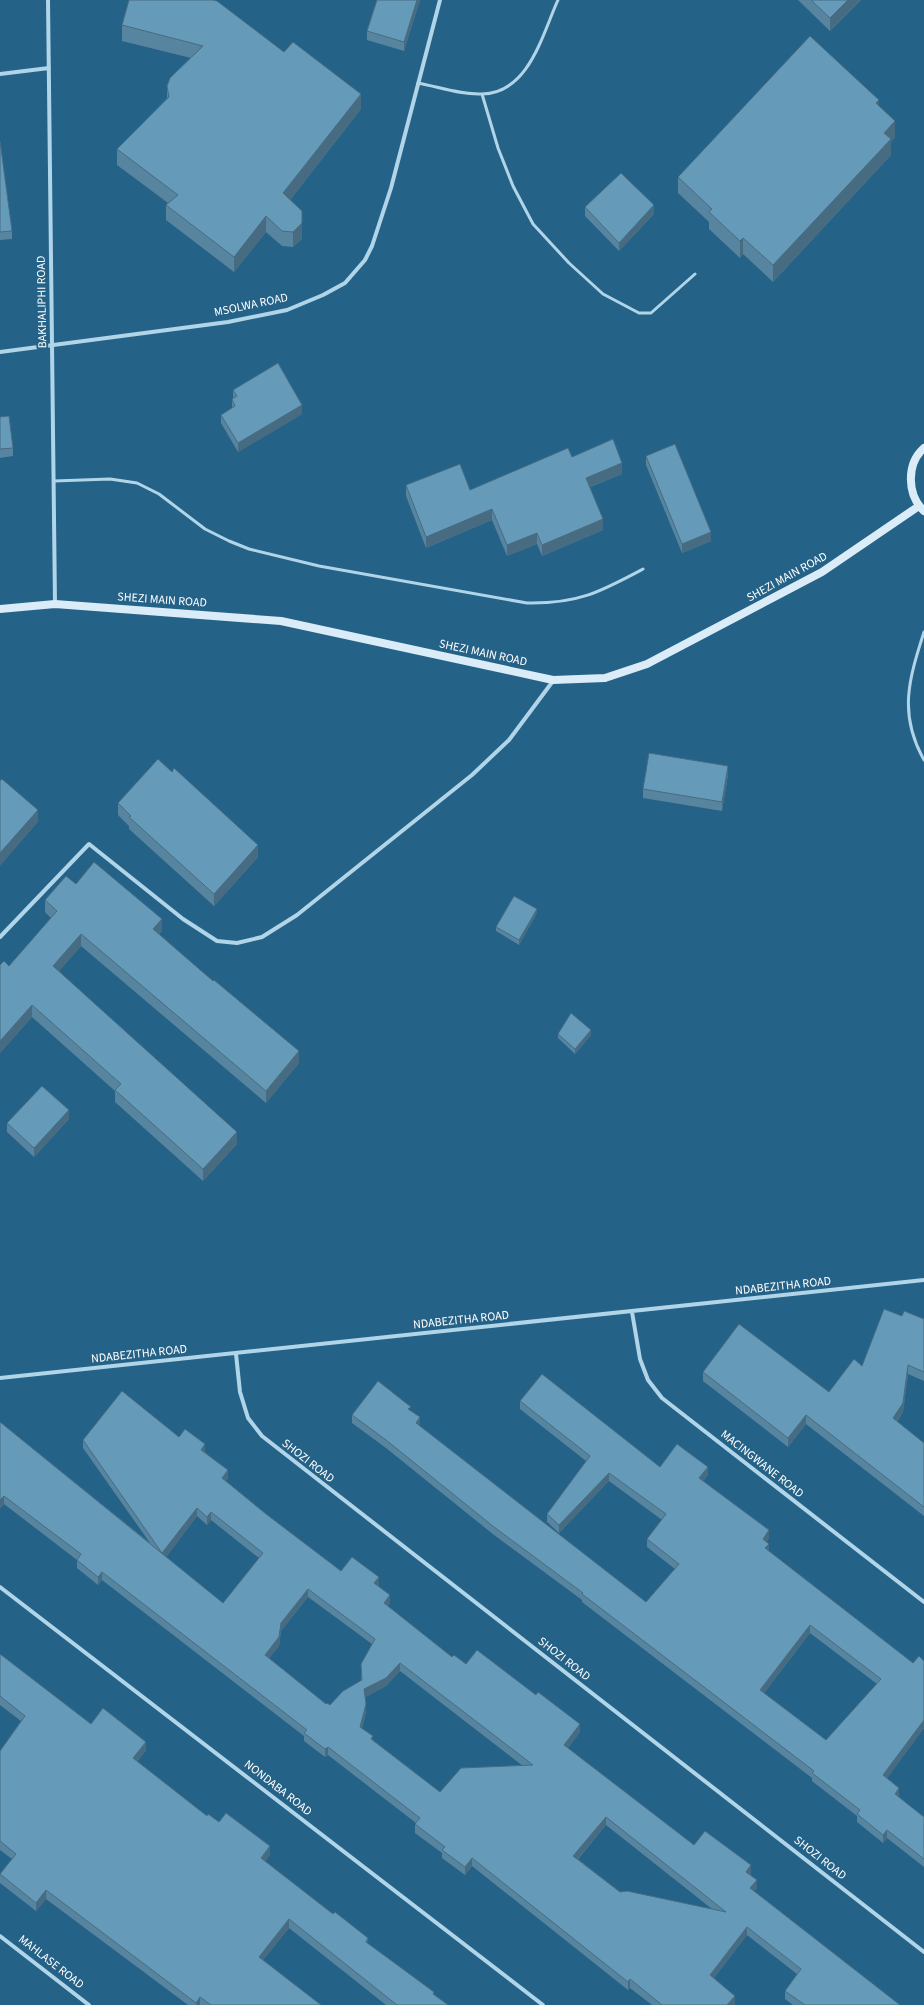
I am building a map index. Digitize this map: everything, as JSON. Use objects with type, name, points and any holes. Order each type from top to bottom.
[{"type":"street","name":"BAKHALIPHI ROAD","points":[[48,0],[55,604]]},
{"type":"street","name":"MSOLWA ROAD","points":[[0,352],[228,322],[287,310],[323,295],[345,283],[365,260],[372,246],[391,188],[440,0]]},
{"type":"street","points":[[0,74],[49,68]]},
{"type":"street","name":"SHEZI MAIN ROAD","points":[[0,609],[55,604],[281,621],[553,680],[606,678],[647,664],[822,572],[921,509],[912,493],[910,478],[913,463],[924,448]]},
{"type":"street","points":[[0,937],[89,844],[183,919],[217,941],[237,943],[262,937],[297,915],[472,775],[509,740],[553,680]]},
{"type":"street","name":"NDABEZITHA ROAD","points":[[0,1378],[924,1280]]},
{"type":"street","name":"MACINGWANE ROAD","points":[[632,1312],[640,1359],[648,1380],[662,1398],[924,1602]]},
{"type":"street","name":"SHOZI ROAD","points":[[236,1354],[240,1392],[248,1418],[262,1436],[924,1952]]},
{"type":"street","name":"NONDABA ROAD","points":[[0,1586],[543,2005]]},
{"type":"street","name":"MAHLASE ROAD","points":[[0,1936],[90,2005]]},
{"type":"lane","points":[[418,83],[462,92],[482,94],[501,90],[517,81],[528,67],[558,0]]},
{"type":"lane","points":[[482,94],[498,148],[513,186],[533,224],[569,262],[603,294],[639,313],[651,313],[695,274]]},
{"type":"lane","points":[[54,481],[110,479],[137,483],[159,494],[205,529],[249,549],[319,566],[527,603],[553,603],[578,599],[606,589],[643,570]]},
{"type":"lane","points":[[924,632],[911,673],[907,699],[909,721],[916,746],[924,760]]},
{"type":"building","points":[[129,0],[217,1],[284,52],[293,42],[361,94],[283,193],[302,211],[302,223],[293,232],[282,231],[266,216],[234,257],[166,205],[178,195],[117,149],[169,97],[167,86],[170,78],[203,46],[122,25]]},
{"type":"building","points":[[377,0],[417,0],[404,42],[367,31]]},
{"type":"building","points":[[811,0],[848,0],[830,18]]},
{"type":"building","points":[[810,36],[879,100],[876,103],[895,121],[884,133],[891,139],[773,265],[743,238],[740,241],[709,212],[712,209],[678,177]]},
{"type":"building","points":[[0,141],[12,231],[0,232]]},
{"type":"building","points":[[621,173],[654,205],[619,243],[585,207]]},
{"type":"building","points":[[278,363],[302,405],[238,443],[221,415],[235,406],[232,399],[237,396],[233,390]]},
{"type":"building","points":[[9,416],[13,448],[0,449],[0,417]]},
{"type":"building","points":[[613,439],[622,463],[586,478],[603,519],[542,545],[537,533],[507,545],[492,509],[426,537],[406,485],[460,464],[470,490],[568,448],[572,457]]},
{"type":"building","points":[[675,444],[711,532],[682,544],[646,456]]},
{"type":"building","points":[[649,753],[728,766],[722,802],[643,789]]},
{"type":"building","points":[[158,759],[172,772],[174,768],[258,845],[214,894],[129,817],[131,816],[118,803]]},
{"type":"building","points":[[2,779],[38,810],[0,853],[0,781]]},
{"type":"building","points":[[94,862],[162,919],[153,929],[213,981],[214,980],[299,1051],[266,1091],[81,934],[53,966],[237,1132],[203,1169],[115,1090],[121,1084],[32,1005],[0,1041],[0,965],[4,961],[9,966],[57,911],[45,900],[66,876],[76,884]]},
{"type":"building","points":[[514,896],[537,909],[519,940],[496,927]]},
{"type":"building","points":[[571,1013],[591,1030],[575,1049],[558,1034]]},
{"type":"building","points":[[42,1086],[69,1110],[34,1148],[7,1123]]},
{"type":"building","points":[[884,1309],[902,1316],[904,1311],[924,1319],[924,1372],[908,1365],[903,1403],[893,1418],[924,1443],[924,1507],[806,1415],[788,1438],[703,1372],[739,1324],[829,1392],[854,1359],[862,1366]]},
{"type":"building","points":[[542,1374],[660,1467],[677,1444],[708,1467],[699,1478],[769,1530],[763,1539],[769,1544],[765,1548],[913,1663],[919,1656],[924,1661],[924,1720],[883,1775],[899,1788],[895,1794],[924,1817],[924,1859],[887,1830],[883,1835],[857,1814],[860,1810],[812,1773],[814,1771],[582,1594],[583,1593],[494,1527],[386,1440],[352,1415],[378,1381],[411,1407],[408,1409],[420,1417],[416,1423],[646,1602],[679,1564],[647,1539],[666,1514],[609,1473],[559,1525],[547,1514],[590,1456],[520,1401]],"holes":[[[810,1625],[881,1679],[826,1740],[760,1690]]]},
{"type":"building","points":[[122,1391],[179,1437],[185,1429],[205,1444],[201,1450],[228,1470],[222,1478],[266,1514],[341,1571],[352,1557],[379,1577],[374,1583],[390,1595],[384,1603],[452,1657],[454,1655],[466,1664],[477,1650],[536,1695],[538,1692],[580,1724],[564,1745],[694,1845],[705,1831],[751,1865],[746,1872],[757,1880],[750,1888],[900,2005],[805,2005],[785,1991],[801,1969],[747,1927],[710,1975],[735,1996],[727,2005],[662,2005],[630,1979],[628,1982],[472,1858],[465,1867],[442,1850],[445,1847],[415,1824],[420,1818],[328,1747],[325,1749],[304,1733],[307,1730],[102,1572],[98,1577],[77,1560],[81,1554],[4,1496],[0,1500],[0,1422],[223,1603],[263,1553],[211,1512],[207,1517],[197,1508],[162,1553],[83,1440]],"holes":[[[308,1589],[375,1639],[361,1664],[362,1680],[343,1691],[330,1705],[327,1703],[326,1704],[265,1655],[279,1637],[281,1623]],[[400,1663],[533,1765],[461,1768],[440,1792],[371,1739],[373,1736],[360,1727],[366,1704],[364,1689],[386,1678]],[[606,1817],[726,1912],[627,1891],[620,1892],[573,1856]]]},
{"type":"building","points":[[0,1654],[91,1724],[103,1708],[146,1742],[133,1758],[207,1816],[208,1814],[219,1822],[226,1813],[270,1846],[261,1858],[333,1914],[335,1912],[368,1938],[366,1942],[434,1992],[433,1994],[448,2005],[397,2005],[289,1919],[259,1957],[321,2005],[211,2005],[200,1997],[196,2003],[46,1890],[36,1903],[0,1874],[16,1854],[0,1841],[0,1751],[25,1716],[0,1696]]}]
